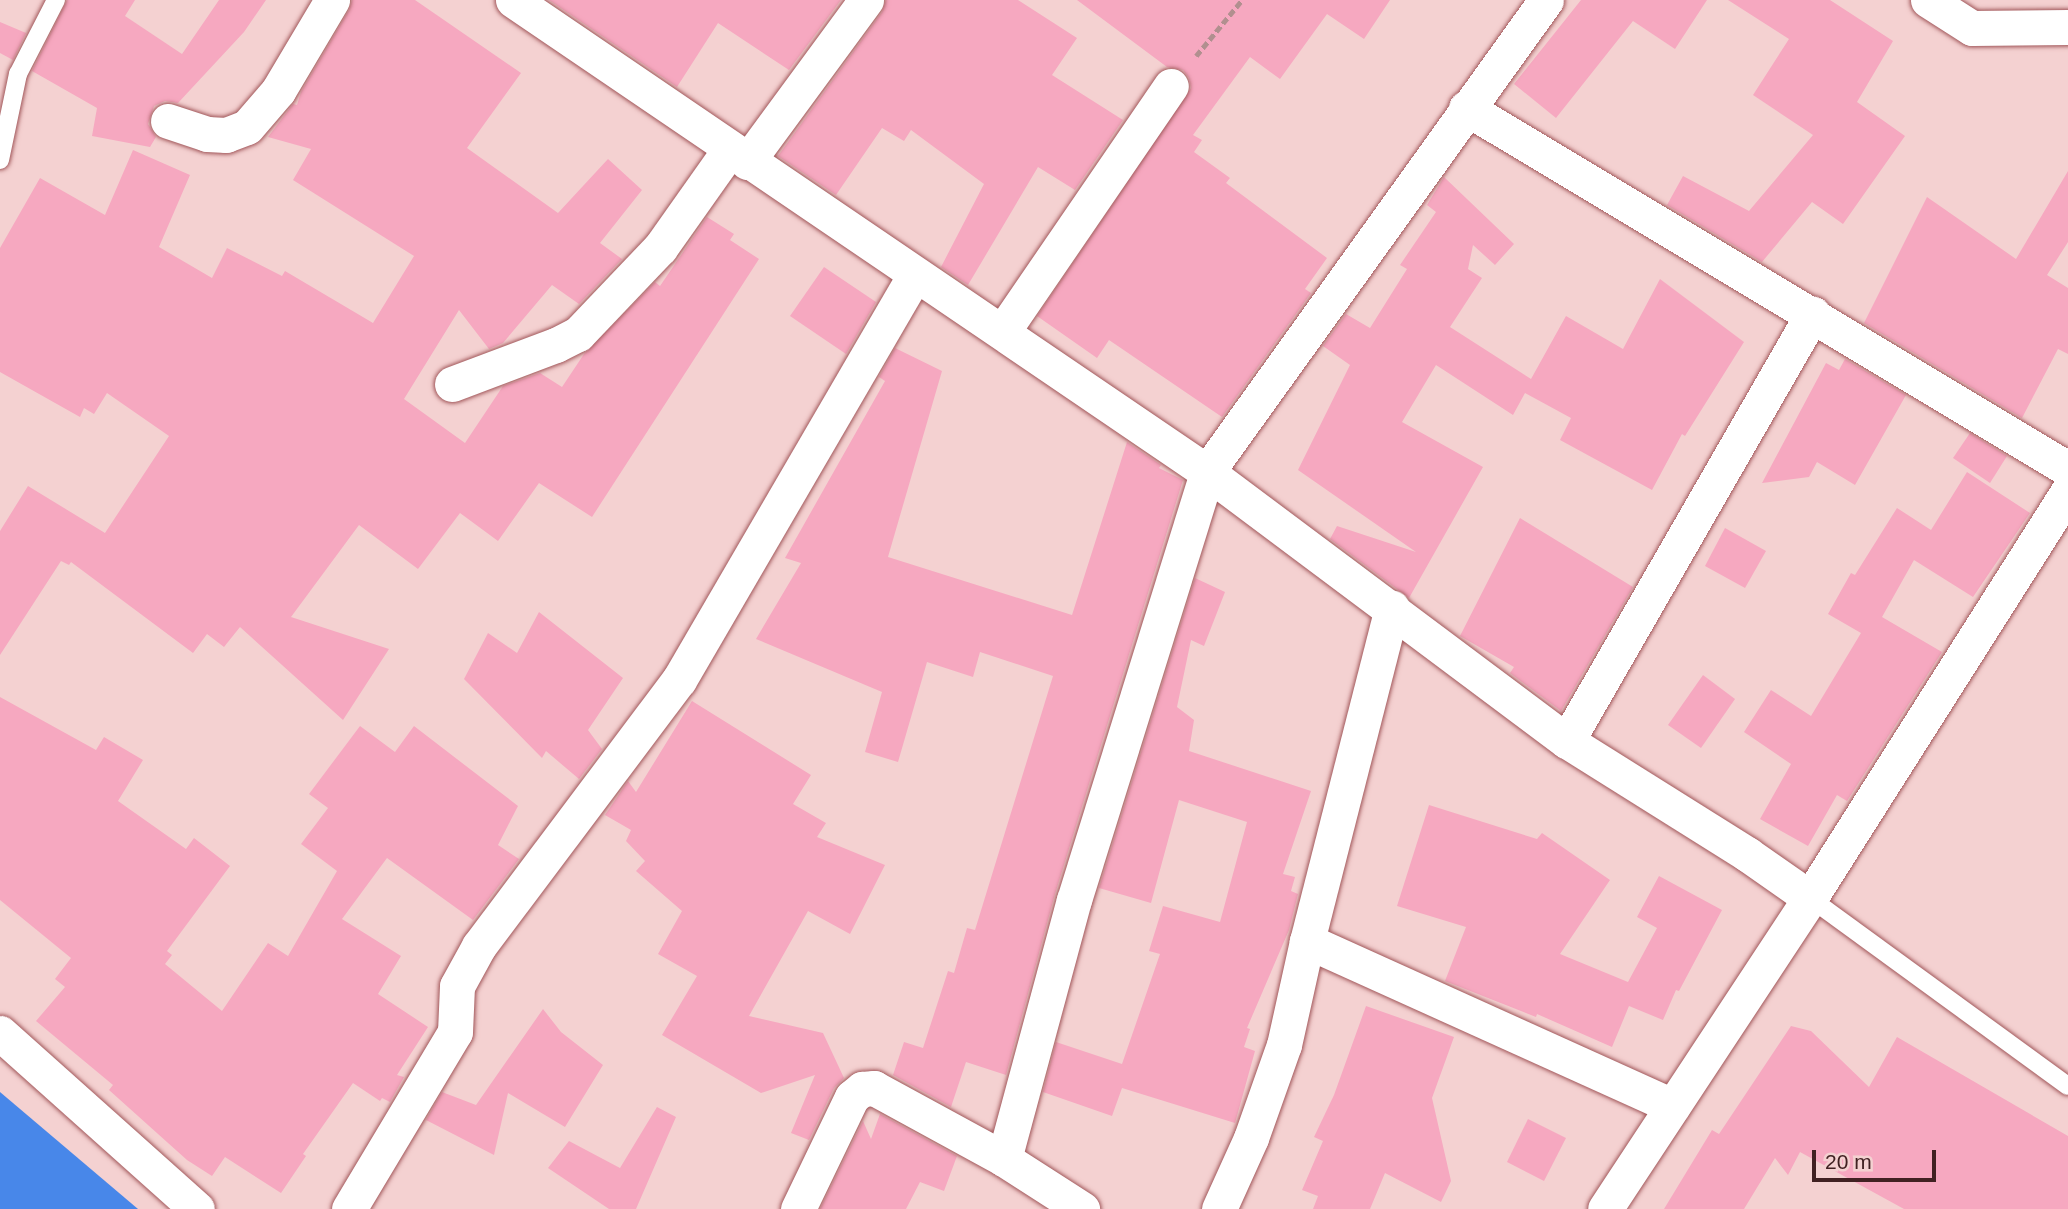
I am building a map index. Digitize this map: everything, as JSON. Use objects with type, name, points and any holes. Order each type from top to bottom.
[{"type":"street","points":[[168,121],[207,134],[226,135],[247,127],[278,91],[331,0]]},
{"type":"street","points":[[513,0],[914,276],[1003,331],[1206,472],[1567,741],[1747,854],[1810,898]]},
{"type":"street","points":[[452,384],[556,345],[578,334],[660,248],[866,0]]},
{"type":"street","points":[[1004,1159],[1074,900],[1206,472],[1546,0]]},
{"type":"street","points":[[1928,0],[1972,28],[2068,27]]},
{"type":"street","points":[[1003,331],[1171,86]]},
{"type":"street","points":[[1466,108],[2068,469]]},
{"type":"street","points":[[349,1209],[455,1032],[457,986],[479,946],[680,680],[914,276]]},
{"type":"street","points":[[1567,741],[1813,314]]},
{"type":"street","points":[[1605,1209],[1810,898],[2068,491]]},
{"type":"street","points":[[1219,1209],[1251,1138],[1284,1045],[1307,941],[1391,608]]},
{"type":"street","points":[[1307,941],[1672,1106]]},
{"type":"street","points":[[0,1033],[197,1209]]},
{"type":"street","points":[[798,1209],[852,1097],[862,1088],[874,1088],[1004,1159],[1082,1209]]},
{"type":"lane","points":[[0,160],[18,74],[55,0]]},
{"type":"lane","points":[[1810,898],[2068,1086]]},
{"type":"path","points":[[1171,86],[1242,0]]},
{"type":"water","points":[[0,1092],[138,1209],[0,1209]]},
{"type":"building","points":[[67,0],[135,0],[125,16],[182,54],[219,0],[266,0],[244,32],[178,103],[165,101],[154,106],[148,124],[156,137],[150,147],[92,136],[97,108],[32,71]]},
{"type":"building","points":[[352,0],[415,0],[521,73],[467,148],[558,213],[608,159],[642,190],[600,243],[622,259],[579,304],[552,285],[503,343],[489,349],[459,310],[404,399],[465,443],[503,386],[540,373],[562,387],[584,354],[655,282],[660,286],[707,217],[734,234],[730,240],[759,259],[592,517],[539,483],[498,541],[460,513],[418,569],[359,525],[291,617],[389,649],[343,720],[240,627],[224,647],[207,634],[193,653],[71,562],[69,565],[61,561],[0,655],[0,531],[28,486],[105,533],[169,436],[107,393],[94,414],[84,408],[80,417],[0,372],[0,248],[40,178],[105,215],[133,150],[190,175],[159,247],[212,278],[227,248],[282,276],[285,271],[373,323],[414,256],[293,180],[311,149],[268,137],[293,104],[297,105],[301,92],[349,10]]},
{"type":"building","points":[[549,0],[841,0],[789,70],[718,23],[677,87]]},
{"type":"building","points":[[886,0],[1018,0],[1077,38],[1052,75],[1123,120],[1075,190],[1038,167],[968,285],[941,267],[984,184],[911,130],[904,141],[882,128],[836,195],[778,156],[882,12]]},
{"type":"building","points":[[1077,0],[1390,0],[1364,39],[1327,14],[1280,79],[1250,57],[1193,135],[1202,140],[1194,152],[1230,178],[1226,183],[1327,258],[1305,289],[1311,293],[1222,417],[1109,340],[1097,358],[1037,316],[1191,88],[1189,78],[1183,70],[1167,67]]},
{"type":"building","points":[[1581,0],[1707,0],[1675,49],[1633,21],[1556,118],[1514,84]]},
{"type":"building","points":[[1728,0],[1830,0],[1893,41],[1857,102],[1905,136],[1843,224],[1812,202],[1762,262],[1667,205],[1683,176],[1749,211],[1813,135],[1753,95],[1789,39]]},
{"type":"building","points":[[0,22],[26,33],[13,60],[0,53]]},
{"type":"building","points":[[2068,171],[2068,242],[2047,275],[2068,288],[2068,354],[2058,349],[2022,418],[1864,323],[1927,197],[2016,259]]},
{"type":"building","points":[[1444,177],[1514,244],[1495,265],[1473,245],[1468,269],[1482,278],[1450,327],[1531,379],[1566,316],[1623,349],[1660,279],[1744,342],[1685,436],[1682,434],[1652,490],[1560,440],[1571,418],[1525,393],[1513,415],[1436,365],[1402,422],[1483,467],[1409,598],[1330,539],[1337,526],[1416,552],[1298,470],[1350,365],[1323,346],[1346,314],[1370,328],[1407,269],[1400,265],[1436,212],[1427,205]]},
{"type":"building","points":[[824,267],[876,302],[846,354],[790,316]]},
{"type":"building","points":[[895,348],[942,371],[888,557],[1072,615],[1127,442],[1161,465],[1159,468],[1183,480],[1055,894],[1006,1075],[966,1062],[951,1107],[893,1075],[904,1042],[923,1048],[948,971],[954,973],[967,928],[975,930],[1053,676],[980,652],[973,677],[927,662],[898,762],[865,752],[882,692],[756,639],[801,563],[785,558],[885,381],[879,377]]},
{"type":"building","points":[[1845,359],[1906,395],[1855,485],[1817,462],[1809,477],[1762,483],[1826,363],[1839,370]]},
{"type":"building","points":[[1970,433],[2007,456],[1990,483],[1953,458]]},
{"type":"building","points":[[1967,472],[2030,513],[1973,597],[1914,560],[1882,617],[1942,652],[1847,801],[1837,795],[1808,846],[1760,819],[1791,764],[1744,732],[1771,690],[1811,716],[1861,633],[1828,614],[1851,573],[1855,575],[1897,508],[1931,530]]},
{"type":"building","points":[[1520,518],[1633,587],[1561,711],[1510,673],[1514,667],[1460,636]]},
{"type":"building","points":[[1725,528],[1766,551],[1745,588],[1705,566]]},
{"type":"building","points":[[1195,578],[1225,592],[1204,646],[1191,640],[1177,707],[1194,720],[1189,751],[1311,791],[1283,874],[1295,877],[1291,891],[1298,894],[1289,930],[1247,1028],[1250,1029],[1244,1047],[1255,1051],[1235,1123],[1122,1088],[1112,1116],[1043,1092],[1056,1042],[1122,1064],[1160,954],[1149,951],[1163,906],[1220,922],[1247,822],[1179,800],[1151,903],[1099,888]]},
{"type":"building","points":[[539,612],[623,678],[588,730],[602,749],[579,779],[546,751],[542,758],[464,679],[488,633],[517,653]]},
{"type":"building","points":[[1703,675],[1735,699],[1701,748],[1668,725]]},
{"type":"building","points":[[0,697],[96,750],[104,737],[143,760],[118,801],[186,849],[194,838],[230,866],[167,951],[172,955],[165,964],[222,1011],[268,943],[288,956],[337,871],[301,844],[328,808],[309,794],[360,726],[395,752],[414,726],[518,806],[498,845],[519,859],[473,920],[387,858],[342,919],[401,956],[378,994],[428,1027],[397,1075],[404,1077],[390,1102],[382,1098],[380,1101],[353,1083],[303,1154],[306,1156],[281,1193],[225,1157],[212,1176],[187,1160],[109,1090],[113,1085],[36,1021],[65,987],[55,979],[71,958],[0,900]]},
{"type":"building","points":[[692,701],[811,775],[793,804],[826,823],[817,837],[885,865],[850,934],[808,911],[749,1016],[823,1033],[844,1078],[834,1088],[809,1140],[791,1133],[815,1075],[761,1093],[662,1035],[697,976],[658,954],[682,911],[636,871],[645,861],[626,841],[631,830],[605,815],[628,781],[636,792]]},
{"type":"building","points":[[1429,805],[1537,839],[1542,833],[1610,880],[1560,954],[1628,982],[1657,928],[1637,917],[1659,876],[1722,910],[1679,991],[1676,990],[1663,1020],[1629,1006],[1612,1047],[1537,1014],[1536,1017],[1445,981],[1466,927],[1397,906]]},
{"type":"building","points":[[1366,1006],[1454,1037],[1432,1098],[1451,1181],[1441,1202],[1385,1173],[1370,1209],[1313,1209],[1318,1196],[1302,1190],[1323,1141],[1314,1137],[1334,1095]]},
{"type":"building","points":[[543,1009],[561,1032],[603,1065],[565,1127],[508,1093],[494,1155],[426,1120],[442,1092],[476,1105]]},
{"type":"building","points":[[1791,1026],[1811,1031],[1869,1087],[1897,1037],[2068,1136],[2068,1209],[1904,1209],[1800,1152],[1788,1175],[1775,1158],[1744,1209],[1664,1209],[1712,1130],[1719,1134]]},
{"type":"building","points":[[657,1107],[676,1117],[636,1209],[609,1209],[548,1168],[569,1141],[620,1168]]},
{"type":"building","points":[[880,1114],[957,1156],[944,1191],[920,1182],[906,1209],[820,1209],[863,1121],[871,1139]]},
{"type":"building","points":[[1528,1119],[1566,1138],[1544,1181],[1507,1162]]}]
